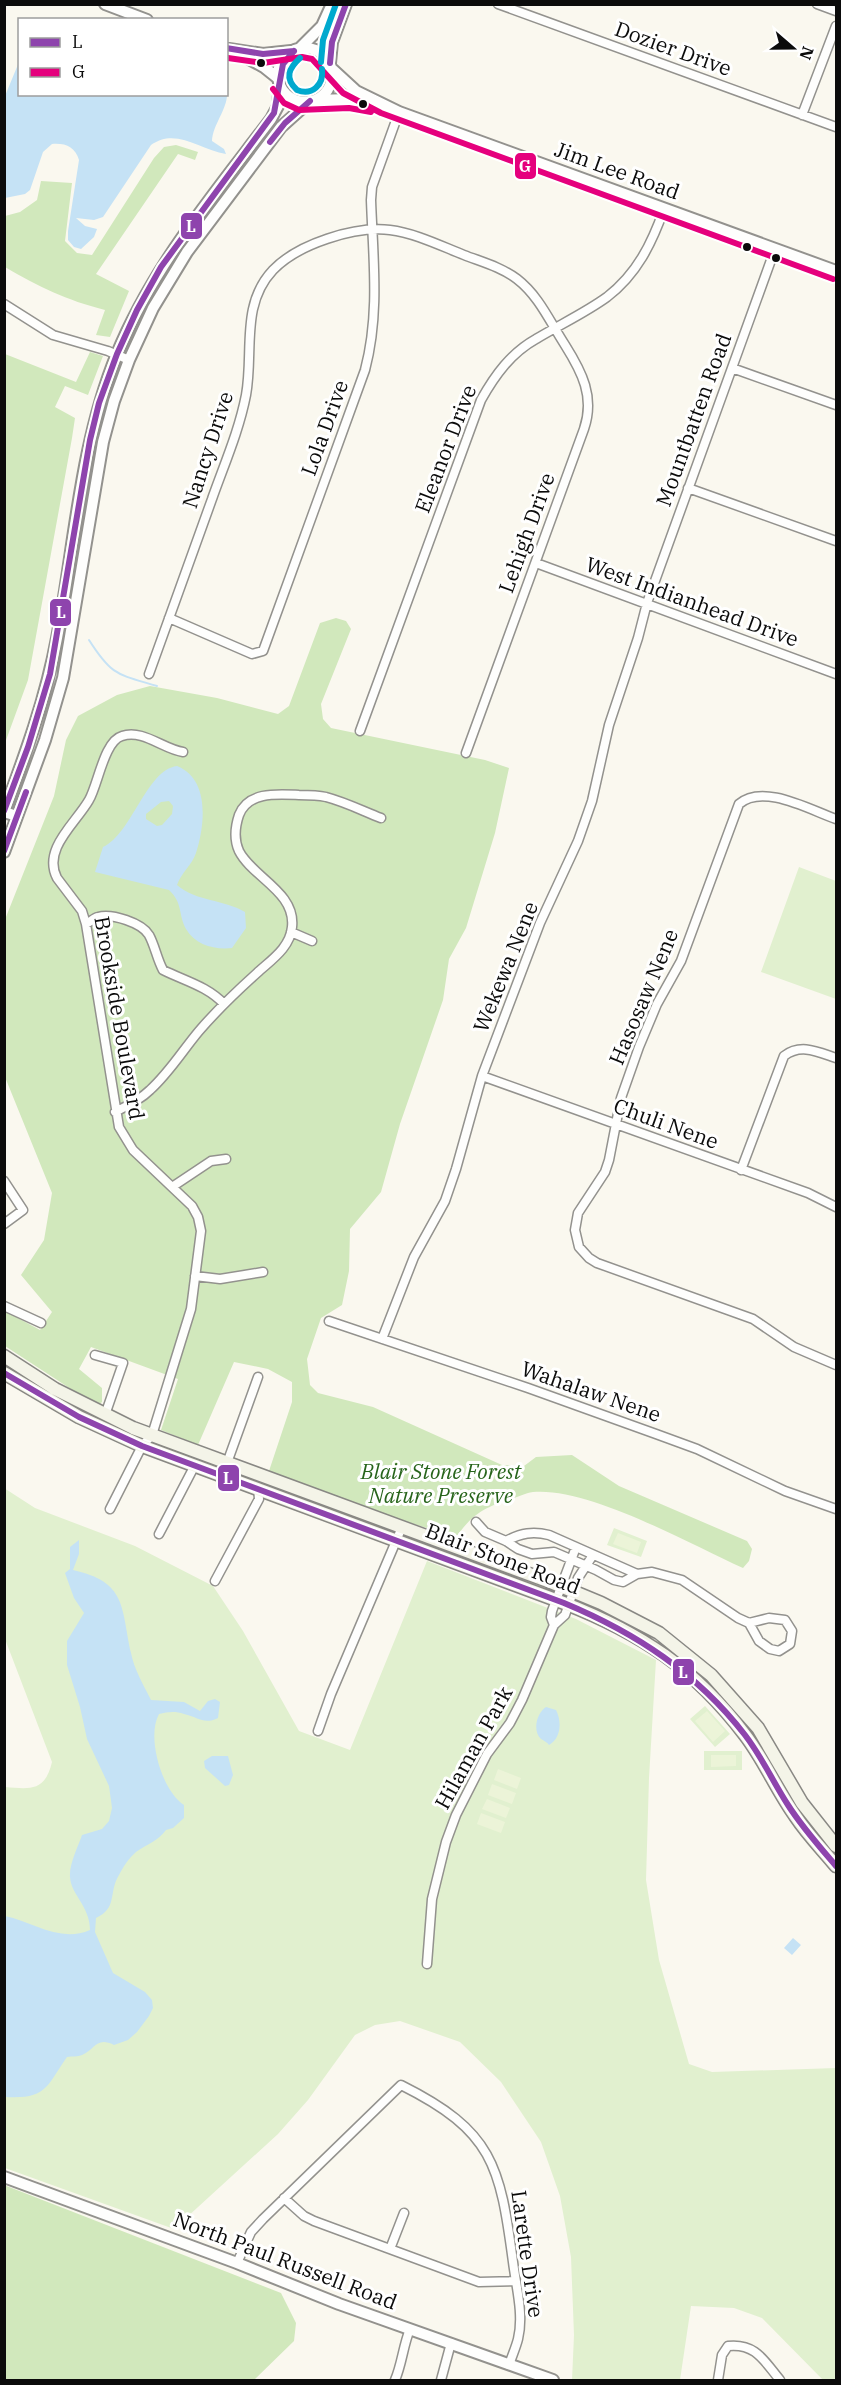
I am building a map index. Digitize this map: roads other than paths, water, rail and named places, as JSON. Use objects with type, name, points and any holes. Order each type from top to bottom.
[{"type":"main road","name":"Blair Stone Road","points":[[9,1359],[55,1389],[105,1415],[152,1435],[602,1603],[659,1633],[711,1675],[758,1728],[802,1803],[837,1846]]},
{"type":"main road","name":"Blair Stone Road","points":[[5,1374],[79,1417],[142,1446],[195,1465],[258,1494],[272,1493],[568,1604],[608,1620],[646,1641],[689,1674],[727,1713],[747,1737],[795,1817],[836,1864]]},
{"type":"main road","points":[[747,1737],[758,1728]]},
{"type":"street","points":[[105,4],[142,18]]},
{"type":"street","points":[[18,816],[4,812],[28,747],[50,674],[90,441],[103,391],[117,354],[137,309],[161,267],[271,119],[278,106],[283,61],[322,26],[332,4]]},
{"type":"street","points":[[4,852],[45,740],[63,678],[103,442],[114,401],[129,360],[147,319],[172,274],[281,127],[312,101],[323,95],[329,87],[332,78],[330,66],[332,42],[346,4]]},
{"type":"street","name":"Dozier Drive","points":[[498,4],[837,127]]},
{"type":"street","points":[[816,4],[837,11]]},
{"type":"street","points":[[802,115],[837,26]]},
{"type":"street","points":[[228,48],[263,54],[316,50],[330,66]]},
{"type":"street","points":[[228,48],[257,63],[280,82],[292,98],[312,101]]},
{"type":"street","name":"Jim Lee Road","points":[[330,66],[356,91],[399,112],[837,271]]},
{"type":"street","name":"Jim Lee Road","points":[[312,101],[350,99],[384,105]]},
{"type":"street","name":"Lola Drive","points":[[169,618],[252,654],[263,651],[368,361],[372,344],[375,306],[372,187],[399,112]]},
{"type":"street","name":"Eleanor Drive","points":[[360,731],[481,400],[492,380],[505,364],[535,339],[608,296],[626,278],[648,248],[664,209]]},
{"type":"street","name":"Nancy Drive","points":[[150,674],[240,421],[249,370],[251,314],[261,287],[274,269],[296,252],[321,241],[372,230],[407,234],[507,273],[535,296],[555,329]]},
{"type":"street","name":"Mountbatten Road","points":[[646,603],[775,249]]},
{"type":"street","points":[[161,267],[172,274]]},
{"type":"street","points":[[4,304],[53,335],[117,354],[129,360]]},
{"type":"street","name":"Lehigh Drive","points":[[466,753],[584,429],[589,405],[583,378],[555,329]]},
{"type":"street","points":[[732,368],[837,405]]},
{"type":"street","points":[[688,488],[837,541]]},
{"type":"street","name":"West Indianhead Drive","points":[[536,564],[837,674]]},
{"type":"street","name":"Wekewa Nene","points":[[382,1339],[414,1257],[449,1190],[482,1076],[540,923],[581,833],[592,801],[609,725],[640,630],[646,603]]},
{"type":"street","name":"Brookside Boulevard","points":[[152,1435],[184,1335],[201,1239],[200,1224],[192,1206],[128,1145],[119,1127],[86,924],[82,911],[54,873],[54,859],[65,832],[88,801],[109,748],[118,738],[130,735],[144,736],[166,747],[183,752]]},
{"type":"street","points":[[115,1112],[149,1091],[224,1004],[274,959],[286,944],[291,932],[292,918],[287,904],[273,886],[246,861],[237,844],[235,830],[241,810],[254,799],[265,795],[311,795],[324,796],[381,818]]},
{"type":"street","name":"Hasosaw Nene","points":[[837,819],[764,795],[750,796],[739,804],[681,961],[657,1004],[639,1047],[621,1098],[605,1172],[582,1205],[576,1223],[579,1247],[597,1263],[753,1319],[794,1347],[837,1365]]},
{"type":"street","points":[[86,924],[99,916],[109,916],[142,926],[150,937],[163,970],[193,981],[213,993],[224,1004]]},
{"type":"street","points":[[291,932],[312,940]]},
{"type":"street","points":[[741,1170],[784,1056],[792,1050],[802,1049],[837,1058]]},
{"type":"street","name":"Chuli Nene","points":[[482,1076],[808,1193],[837,1207]]},
{"type":"street","points":[[172,1186],[211,1161],[226,1159]]},
{"type":"street","points":[[4,1181],[23,1210],[4,1224]]},
{"type":"street","points":[[195,1276],[220,1279],[263,1272]]},
{"type":"street","points":[[4,1306],[40,1323]]},
{"type":"street","name":"Wahalaw Nene","points":[[328,1321],[697,1449],[785,1491],[837,1509]]},
{"type":"street","points":[[95,1355],[123,1363],[105,1415]]},
{"type":"street","points":[[5,1374],[9,1359]]},
{"type":"street","points":[[227,1462],[258,1377]]},
{"type":"street","points":[[110,1509],[142,1446],[152,1435]]},
{"type":"street","points":[[159,1534],[195,1465]]},
{"type":"street","points":[[215,1581],[258,1494]]},
{"type":"street","points":[[476,1522],[485,1532],[518,1549],[532,1554],[554,1552],[614,1580],[623,1582],[637,1574],[660,1572],[682,1580],[749,1623],[778,1618],[790,1625],[792,1638],[784,1649],[779,1651],[770,1649],[759,1641],[749,1623]]},
{"type":"street","points":[[318,1731],[331,1694],[402,1527]]},
{"type":"street","points":[[506,1541],[518,1534],[537,1532],[549,1535],[637,1574]]},
{"type":"street","name":"Hilaman Park","points":[[554,1625],[551,1617],[576,1547]]},
{"type":"street","name":"Hilaman Park","points":[[427,1964],[432,1899],[446,1842],[456,1815],[481,1764],[510,1723],[554,1625],[565,1615],[578,1578],[593,1555]]},
{"type":"street","name":"Larette Drive","points":[[284,2198],[401,2085],[455,2116],[476,2138],[488,2155],[503,2195],[520,2328],[509,2365]]},
{"type":"street","name":"North Paul Russell Road","points":[[4,2177],[237,2263],[330,2301],[451,2343],[509,2365],[535,2378],[552,2380]]},
{"type":"street","points":[[237,2263],[251,2232],[284,2198],[304,2216],[314,2221],[479,2282],[489,2284],[515,2282]]},
{"type":"street","points":[[390,2249],[404,2213]]},
{"type":"street","points":[[395,2380],[410,2330]]},
{"type":"street","points":[[441,2380],[451,2343]]},
{"type":"street","points":[[718,2380],[722,2355],[728,2346],[738,2345],[753,2349],[780,2380]]},
{"type":"water","points":[[18,64],[18,96],[227,96],[212,141],[224,149],[226,154],[179,139],[160,140],[151,145],[103,217],[94,220],[76,218],[85,226],[97,229],[94,237],[81,249],[74,247],[68,240],[79,160],[72,149],[62,144],[52,144],[43,152],[30,190],[25,194],[5,198],[5,96]]},
{"type":"water","points":[[177,766],[188,772],[200,792],[202,804],[203,817],[196,853],[177,885],[193,895],[245,912],[246,928],[232,948],[212,947],[195,939],[186,929],[176,899],[169,890],[95,872],[103,847],[122,829],[156,779],[166,770]],"holes":[[[169,801],[173,806],[172,814],[162,825],[157,826],[146,819],[146,814],[161,802]]]},
{"type":"water","points":[[79,1540],[79,1554],[73,1570],[91,1575],[103,1582],[119,1599],[132,1659],[151,1700],[184,1702],[200,1711],[208,1701],[215,1699],[220,1702],[218,1718],[205,1721],[178,1712],[159,1714],[154,1736],[158,1763],[169,1788],[184,1805],[184,1818],[131,1857],[116,1882],[110,1905],[103,1914],[96,1918],[95,1932],[113,1973],[145,1992],[152,2000],[153,2008],[149,2016],[128,2040],[114,2045],[99,2043],[82,2055],[67,2057],[49,2083],[38,2093],[30,2096],[6,2097],[5,1916],[57,1933],[79,1933],[90,1930],[87,1914],[71,1883],[71,1867],[82,1835],[102,1829],[109,1821],[112,1808],[109,1786],[87,1739],[67,1665],[67,1641],[84,1613],[74,1598],[65,1573],[70,1569],[70,1547]]},
{"type":"water","points":[[546,1707],[556,1710],[560,1725],[556,1738],[549,1745],[538,1735],[536,1727],[538,1717]]},
{"type":"water","points":[[212,1756],[228,1756],[233,1775],[229,1785],[225,1786],[205,1768],[204,1761]]},
{"type":"water","points":[[793,1938],[801,1945],[792,1955],[784,1948]]},
{"type":"waterway","points":[[89,640],[104,661],[117,672],[157,686]]},
{"type":"park label","name":"Blair Stone Forest Nature Preserve","points":[[441,1484]]}]
